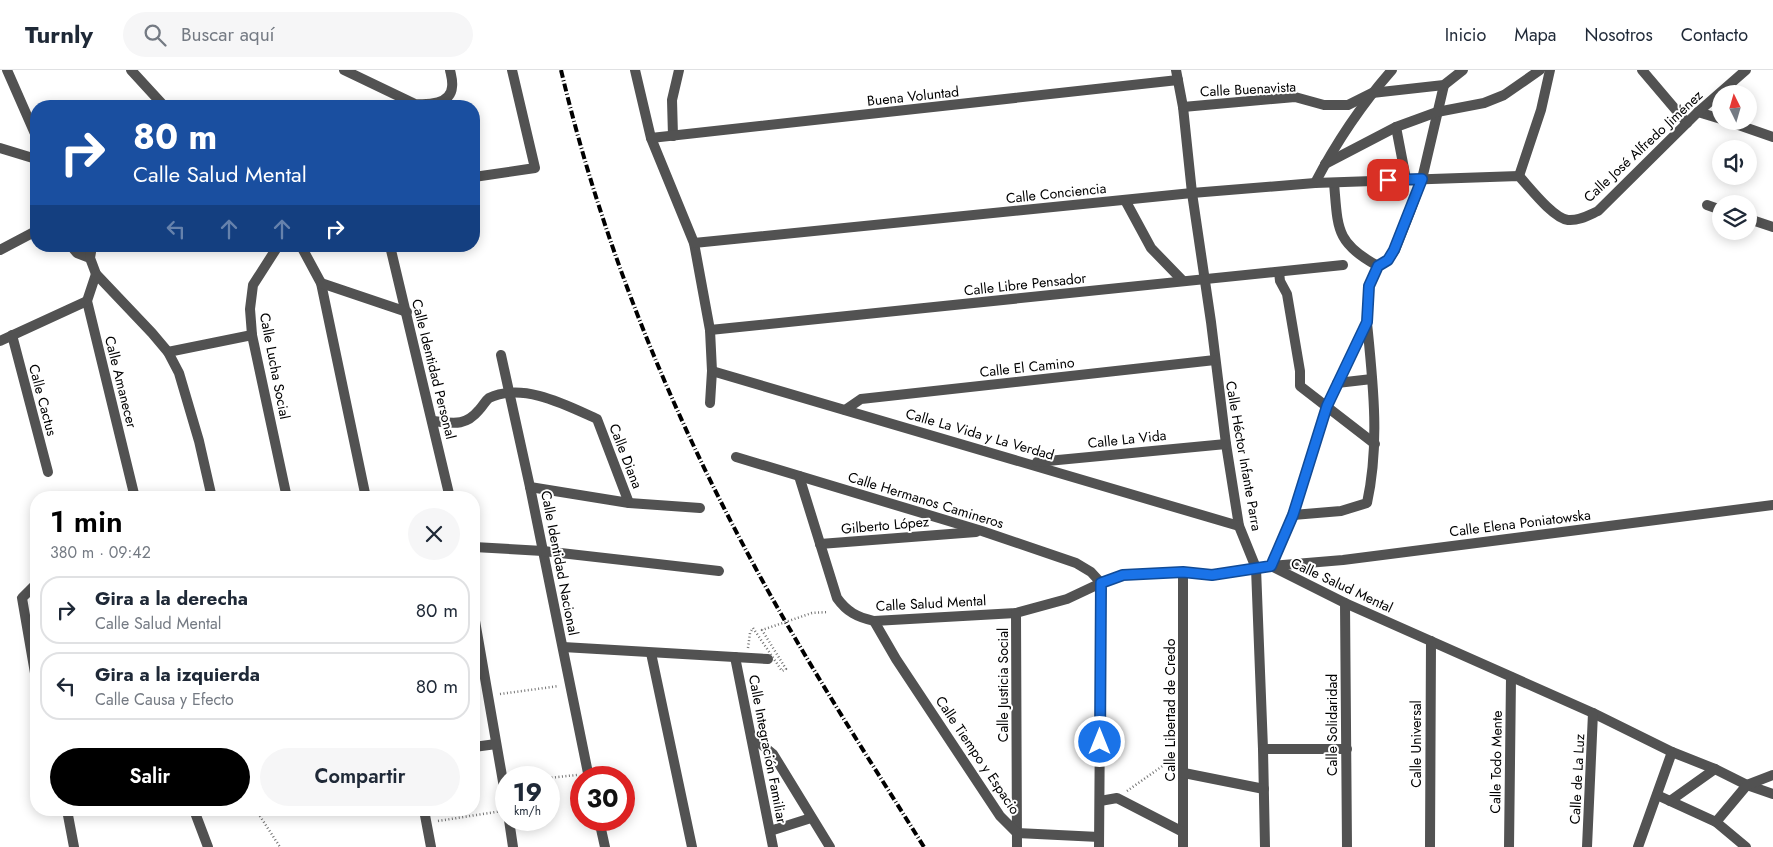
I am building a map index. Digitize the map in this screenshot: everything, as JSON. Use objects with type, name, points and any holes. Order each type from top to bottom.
[{"type":"street","points":[[7,70],[30,122]]},
{"type":"street","points":[[131,70],[158,100]]},
{"type":"street","points":[[344,70],[364,75],[408,100]]},
{"type":"street","points":[[444,100],[448,97],[452,88],[450,70]]},
{"type":"street","points":[[480,176],[535,168],[512,70]]},
{"type":"street","points":[[635,70],[651,138],[694,243],[710,330],[712,371],[710,403]]},
{"type":"street","points":[[673,136],[672,100],[679,70]]},
{"type":"street","points":[[1315,184],[1325,164],[1372,93],[1392,70]]},
{"type":"street","points":[[1372,93],[1444,85],[1463,70]]},
{"type":"street","points":[[1325,164],[1396,127],[1437,112],[1484,103],[1504,95],[1540,70]]},
{"type":"street","points":[[1519,176],[1541,110],[1550,70]]},
{"type":"street","points":[[1642,70],[1687,123]]},
{"type":"street","name":"Calle José Alfredo Jiménez","points":[[1519,176],[1558,217],[1568,220],[1579,219],[1598,211],[1698,112],[1746,70]]},
{"type":"street","name":"Buena Voluntad","points":[[651,138],[1177,75]]},
{"type":"street","name":"Calle Héctor Infante Parra","points":[[1177,75],[1183,107],[1192,193],[1226,444],[1239,526],[1256,568],[1265,847]]},
{"type":"street","points":[[1293,515],[1341,510],[1367,503],[1372,483],[1375,444],[1367,322],[1369,286],[1378,266],[1388,260],[1394,250],[1422,179],[1444,85]]},
{"type":"street","name":"Calle Buenavista","points":[[1183,107],[1295,97],[1324,105],[1348,105],[1372,93]]},
{"type":"street","points":[[1698,112],[1712,116]]},
{"type":"street","points":[[1396,127],[1406,179]]},
{"type":"street","points":[[1753,130],[1773,137]]},
{"type":"street","points":[[0,148],[30,157]]},
{"type":"street","name":"Calle Conciencia","points":[[694,243],[1192,193],[1406,179],[1519,176]]},
{"type":"street","points":[[1334,183],[1338,226],[1347,244],[1378,266]]},
{"type":"street","points":[[1125,200],[1151,248],[1183,281]]},
{"type":"street","points":[[1707,205],[1712,207]]},
{"type":"street","points":[[1757,222],[1773,227]]},
{"type":"street","points":[[0,250],[30,234]]},
{"type":"street","points":[[76,252],[90,258]]},
{"type":"street","points":[[91,252],[90,258],[96,274],[152,332],[168,352],[179,373],[199,441],[210,491]]},
{"type":"street","name":"Calle Lucha Social","points":[[274,252],[253,285],[250,309],[252,335],[285,491]]},
{"type":"street","points":[[304,252],[322,282],[365,491]]},
{"type":"street","name":"Calle Identidad Personal","points":[[392,252],[448,491]]},
{"type":"street","name":"Calle Libre Pensador","points":[[710,330],[1343,265]]},
{"type":"street","points":[[1279,272],[1280,281],[1287,294],[1300,371],[1300,386],[1375,444]]},
{"type":"street","name":"Calle Amanecer","points":[[96,274],[88,301],[133,491]]},
{"type":"street","points":[[322,282],[407,312]]},
{"type":"street","points":[[0,341],[88,301]]},
{"type":"street","points":[[1271,566],[1293,515],[1327,406],[1367,322]]},
{"type":"street","name":"Calle Cactus","points":[[12,335],[48,472]]},
{"type":"street","points":[[168,352],[252,335]]},
{"type":"street","name":"Calle Identidad Nacional","points":[[501,355],[544,551],[586,766]]},
{"type":"street","name":"Calle El Camino","points":[[845,410],[861,398],[1215,360]]},
{"type":"street","name":"Calle La Vida y La Verdad","points":[[712,371],[1031,462],[1239,526]]},
{"type":"street","points":[[1338,383],[1372,379]]},
{"type":"street","name":"Calle Diana","points":[[433,421],[456,423],[468,420],[487,399],[509,392],[552,399],[597,419],[629,503]]},
{"type":"street","name":"Calle La Vida","points":[[1031,462],[1226,444]]},
{"type":"street","name":"Calle Hermanos Camineros","points":[[736,457],[982,531],[1076,563],[1091,572],[1101,583]]},
{"type":"street","points":[[799,476],[820,544]]},
{"type":"street","points":[[530,487],[629,503],[700,508]]},
{"type":"street","name":"Calle Elena Poniatowska","points":[[1271,566],[1343,560],[1773,505]]},
{"type":"street","name":"Gilberto López","points":[[820,544],[982,531]]},
{"type":"street","name":"Calle Salud Mental","points":[[820,544],[837,598],[845,609],[857,617],[874,621],[1016,613],[1067,599],[1123,575],[1183,572],[1212,575],[1271,566],[1345,603],[1594,713],[1672,752],[1715,769],[1747,785],[1773,794]]},
{"type":"street","points":[[480,547],[544,551],[720,571]]},
{"type":"street","name":"Calle Libertad de Credo","points":[[1183,572],[1183,847]]},
{"type":"street","points":[[1099,842],[1101,583]]},
{"type":"street","points":[[30,590],[22,598],[30,649]]},
{"type":"street","name":"Calle Solidaridad","points":[[1345,603],[1346,847]]},
{"type":"street","name":"Calle Justicia Social","points":[[1016,613],[1017,847]]},
{"type":"street","name":"Calle Tiempo y Espacio","points":[[874,621],[896,659],[1000,816],[1017,833],[1099,842]]},
{"type":"street","name":"Calle Universal","points":[[1430,847],[1431,641]]},
{"type":"street","points":[[563,647],[768,659]]},
{"type":"street","points":[[480,650],[500,766]]},
{"type":"street","points":[[651,653],[692,847]]},
{"type":"street","name":"Calle Integración Familiar","points":[[735,657],[773,847]]},
{"type":"street","name":"Calle Todo Mente","points":[[1509,847],[1511,677]]},
{"type":"street","name":"Calle de La Luz","points":[[1587,847],[1594,713]]},
{"type":"street","points":[[751,736],[773,754],[830,847]]},
{"type":"street","points":[[480,746],[496,744]]},
{"type":"street","points":[[1263,749],[1347,749]]},
{"type":"street","points":[[1638,847],[1672,752]]},
{"type":"street","points":[[1670,801],[1715,769]]},
{"type":"street","points":[[1184,772],[1264,789]]},
{"type":"street","points":[[1716,822],[1747,785],[1773,775]]},
{"type":"street","points":[[1657,795],[1716,822],[1746,847]]},
{"type":"street","points":[[1100,801],[1117,798],[1183,832]]},
{"type":"street","points":[[68,816],[74,847]]},
{"type":"street","points":[[196,816],[208,847]]},
{"type":"street","points":[[425,816],[431,847]]},
{"type":"street","points":[[770,831],[811,818]]},
{"type":"street","points":[[511,831],[513,847]]},
{"type":"street","points":[[601,831],[605,847]]},
{"type":"path","points":[[747,658],[750,633],[753,628],[782,671],[786,669],[762,630],[812,613],[828,612]]},
{"type":"path","points":[[488,696],[570,684]]},
{"type":"path","points":[[1117,798],[1184,751]]},
{"type":"path","points":[[480,814],[495,812]]},
{"type":"path","points":[[260,816],[280,847]]},
{"type":"path","points":[[426,822],[466,816]]},
{"type":"railway","points":[[561,70],[577,133],[616,257],[663,378],[690,438],[748,554],[789,628],[924,847]]},
{"type":"route","points":[[1100,742],[1101,583],[1123,575],[1183,572],[1212,575],[1271,566],[1293,515],[1327,406],[1367,322],[1369,286],[1378,266],[1388,260],[1394,250],[1422,179],[1388,180]]}]
